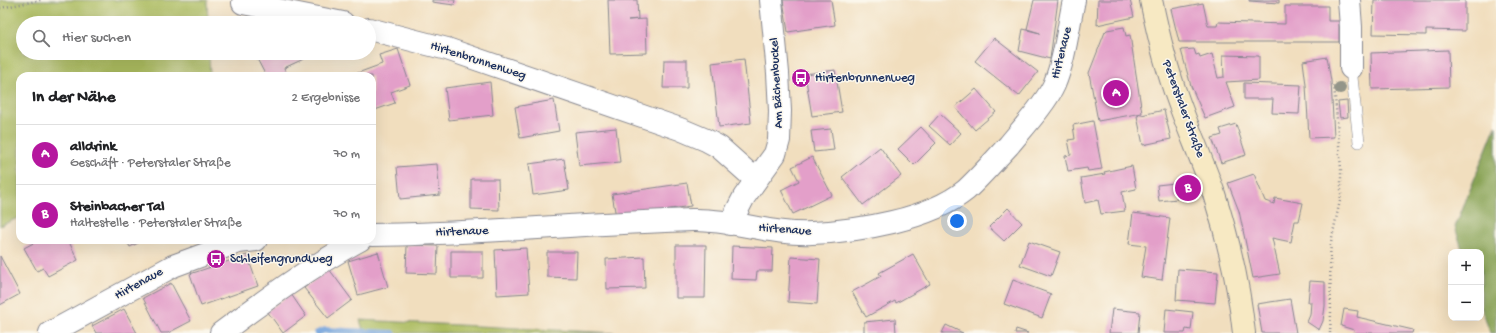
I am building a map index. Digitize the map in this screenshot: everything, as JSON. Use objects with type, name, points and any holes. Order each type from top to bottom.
[{"type":"main road","name":"Peterstaler Straße","points":[[1151,0],[1165,59],[1176,94],[1219,210],[1238,291],[1244,333]]},
{"type":"street","name":"Am Bächenbuckel","points":[[730,224],[744,197],[775,154],[779,140],[778,73],[771,0]]},
{"type":"street","name":"Hirtenaue","points":[[376,235],[694,220],[730,224],[774,232],[811,233],[879,225],[919,214],[945,203],[965,190],[1021,131],[1049,94],[1058,72],[1074,0]]},
{"type":"street","points":[[1349,0],[1351,27],[1351,68]]},
{"type":"street","points":[[243,3],[309,16]]},
{"type":"street","name":"Hirtenbrunnenweg","points":[[376,31],[447,49],[680,129],[719,147],[756,180]]},
{"type":"street","name":"Hirtenaue","points":[[50,333],[173,266],[233,244]]},
{"type":"street","points":[[221,333],[250,311],[333,254],[352,244]]},
{"type":"lane","points":[[1351,68],[1359,142]]},
{"type":"path","points":[[0,8],[41,0]]},
{"type":"path","points":[[1330,333],[1331,242],[1341,196],[1341,169],[1334,85],[1345,72],[1351,68]]},
{"type":"green space","points":[[0,0],[207,0],[208,16],[16,16],[16,60],[209,60],[210,72],[16,72],[16,219],[0,226]]},
{"type":"green space","points":[[1496,125],[1496,333],[1490,333],[1484,315],[1484,249],[1462,249],[1455,227]]},
{"type":"green space","points":[[360,320],[615,333],[364,333]]},
{"type":"building","points":[[432,0],[455,0],[454,5],[432,2]]},
{"type":"building","points":[[608,0],[637,0],[638,19],[628,20],[646,19],[647,53],[610,54]]},
{"type":"building","points":[[783,0],[831,0],[835,25],[788,32]]},
{"type":"building","points":[[1034,0],[1058,0],[1050,59],[1019,51],[1023,29],[1040,33],[1027,29]]},
{"type":"building","points":[[1098,0],[1130,0],[1134,17],[1097,25]]},
{"type":"building","points":[[1279,0],[1279,3],[1249,1]]},
{"type":"building","points":[[1374,0],[1465,0],[1465,31],[1426,30],[1426,35],[1373,34]]},
{"type":"building","points":[[1203,3],[1208,26],[1217,26],[1218,22],[1285,24],[1285,6],[1328,6],[1328,21],[1339,21],[1339,42],[1179,42],[1171,9]]},
{"type":"building","points":[[1124,27],[1126,36],[1130,35],[1142,113],[1098,121],[1089,73],[1105,32],[1107,30]]},
{"type":"building","points":[[994,38],[1038,72],[1019,96],[975,61]]},
{"type":"building","points":[[398,49],[410,85],[391,92],[395,103],[376,110],[376,72],[360,72],[382,64],[379,55]]},
{"type":"building","points":[[1194,49],[1196,55],[1199,54],[1200,58],[1212,54],[1218,78],[1224,77],[1223,55],[1259,56],[1259,80],[1226,82],[1235,107],[1205,118],[1191,86],[1181,50]]},
{"type":"building","points":[[1448,50],[1449,87],[1372,89],[1371,53]]},
{"type":"building","points":[[1327,57],[1331,81],[1334,137],[1309,138],[1303,61]]},
{"type":"building","points":[[744,59],[751,123],[719,127],[712,63]]},
{"type":"building","points":[[258,60],[301,60],[284,68],[286,72],[264,72]]},
{"type":"building","points":[[664,60],[687,60],[687,88],[663,88]]},
{"type":"building","points":[[835,70],[842,112],[812,116],[805,74]]},
{"type":"building","points":[[490,82],[493,115],[449,120],[445,88]]},
{"type":"building","points":[[1244,83],[1301,85],[1299,114],[1272,113],[1273,99],[1244,99]]},
{"type":"building","points":[[976,89],[996,112],[975,130],[955,107]]},
{"type":"building","points":[[554,100],[559,131],[520,138],[515,107]]},
{"type":"building","points":[[1347,101],[1348,117],[1340,118],[1338,102]]},
{"type":"building","points":[[1164,110],[1171,139],[1143,145],[1137,116]]},
{"type":"building","points":[[940,114],[961,133],[950,145],[929,126]]},
{"type":"building","points":[[1093,121],[1102,169],[1088,171],[1087,168],[1068,171],[1065,156],[1071,155],[1068,140],[1075,139],[1073,125]]},
{"type":"building","points":[[1236,124],[1246,155],[1221,163],[1212,138],[1222,135],[1220,129]]},
{"type":"building","points":[[921,127],[936,143],[914,165],[898,149]]},
{"type":"building","points":[[616,128],[620,162],[579,166],[575,132]]},
{"type":"building","points":[[831,129],[834,150],[814,152],[811,131]]},
{"type":"building","points":[[880,147],[901,176],[863,205],[842,177]]},
{"type":"building","points":[[812,157],[832,195],[793,214],[781,190],[799,181],[792,167]]},
{"type":"building","points":[[564,159],[569,190],[533,195],[529,164]]},
{"type":"building","points":[[437,164],[440,195],[400,199],[397,167]]},
{"type":"building","points":[[1132,166],[1136,189],[1122,192],[1125,211],[1101,214],[1098,200],[1085,203],[1081,178],[1105,174],[1104,172]]},
{"type":"building","points":[[1254,174],[1265,201],[1274,204],[1275,198],[1303,203],[1299,221],[1295,221],[1291,242],[1272,238],[1280,274],[1253,278],[1239,211],[1228,183]]},
{"type":"building","points":[[471,179],[498,179],[499,210],[471,209]]},
{"type":"building","points":[[687,183],[691,206],[616,217],[612,194]]},
{"type":"building","points":[[1175,183],[1177,199],[1159,201],[1157,185]]},
{"type":"building","points":[[1008,208],[1022,223],[1004,241],[989,227]]},
{"type":"building","points":[[1133,213],[1170,218],[1162,280],[1141,277],[1146,246],[1129,244]]},
{"type":"building","points":[[1029,241],[1060,252],[1051,276],[1020,265]]},
{"type":"building","points":[[32,244],[70,244],[78,260],[48,276],[43,268],[37,271],[24,248]]},
{"type":"building","points":[[128,244],[136,244],[130,247]]},
{"type":"building","points":[[407,245],[438,246],[437,274],[406,273]]},
{"type":"building","points":[[676,245],[706,245],[705,298],[676,298]]},
{"type":"building","points":[[732,246],[773,248],[772,271],[757,271],[756,280],[731,279]]},
{"type":"building","points":[[526,248],[529,293],[497,295],[495,250]]},
{"type":"building","points":[[451,251],[483,251],[483,278],[451,278]]},
{"type":"building","points":[[378,252],[388,287],[358,295],[348,261]]},
{"type":"building","points":[[547,252],[577,252],[576,278],[547,277]]},
{"type":"building","points":[[913,254],[930,284],[896,303],[895,301],[866,317],[852,292],[881,276],[879,273]]},
{"type":"building","points":[[247,255],[258,286],[201,306],[190,274]]},
{"type":"building","points":[[0,256],[20,294],[0,305]]},
{"type":"building","points":[[644,257],[645,288],[607,289],[606,259]]},
{"type":"building","points":[[791,257],[820,259],[817,304],[788,302]]},
{"type":"building","points":[[329,269],[352,300],[328,318],[304,288]]},
{"type":"building","points":[[1178,269],[1218,272],[1215,303],[1176,300]]},
{"type":"building","points":[[1013,280],[1051,294],[1042,318],[1004,304]]},
{"type":"building","points":[[1310,281],[1325,282],[1325,306],[1323,321],[1319,330],[1307,322],[1310,315],[1311,302],[1308,302]]},
{"type":"building","points":[[171,283],[191,321],[168,333],[161,333],[143,298]]},
{"type":"building","points":[[291,294],[306,316],[283,333],[267,311]]},
{"type":"building","points":[[1290,299],[1296,333],[1262,333],[1257,304]]},
{"type":"building","points":[[124,309],[137,333],[96,333],[92,326]]},
{"type":"building","points":[[1112,309],[1140,312],[1138,333],[1109,333]]},
{"type":"building","points":[[1166,309],[1193,312],[1191,330],[1186,329],[1185,333],[1164,333]]},
{"type":"building","points":[[1344,309],[1358,311],[1357,317],[1413,330],[1412,333],[1353,333],[1354,330],[1341,326]]},
{"type":"building","points":[[895,319],[896,333],[864,333],[864,322]]},
{"type":"building","points":[[946,325],[963,333],[942,333]]},
{"type":"building","points":[[1016,329],[1028,333],[1015,333]]},
{"type":"waterway","points":[[317,333],[325,330],[393,333]]},
{"type":"place","name":"Hirtenbrunnenweg","points":[[801,78]]},
{"type":"place","name":"alldrink","points":[[1116,93]]},
{"type":"place","name":"Steinbacher Tal","points":[[1188,188]]},
{"type":"place","name":"Schleifengrundweg","points":[[216,259]]}]
